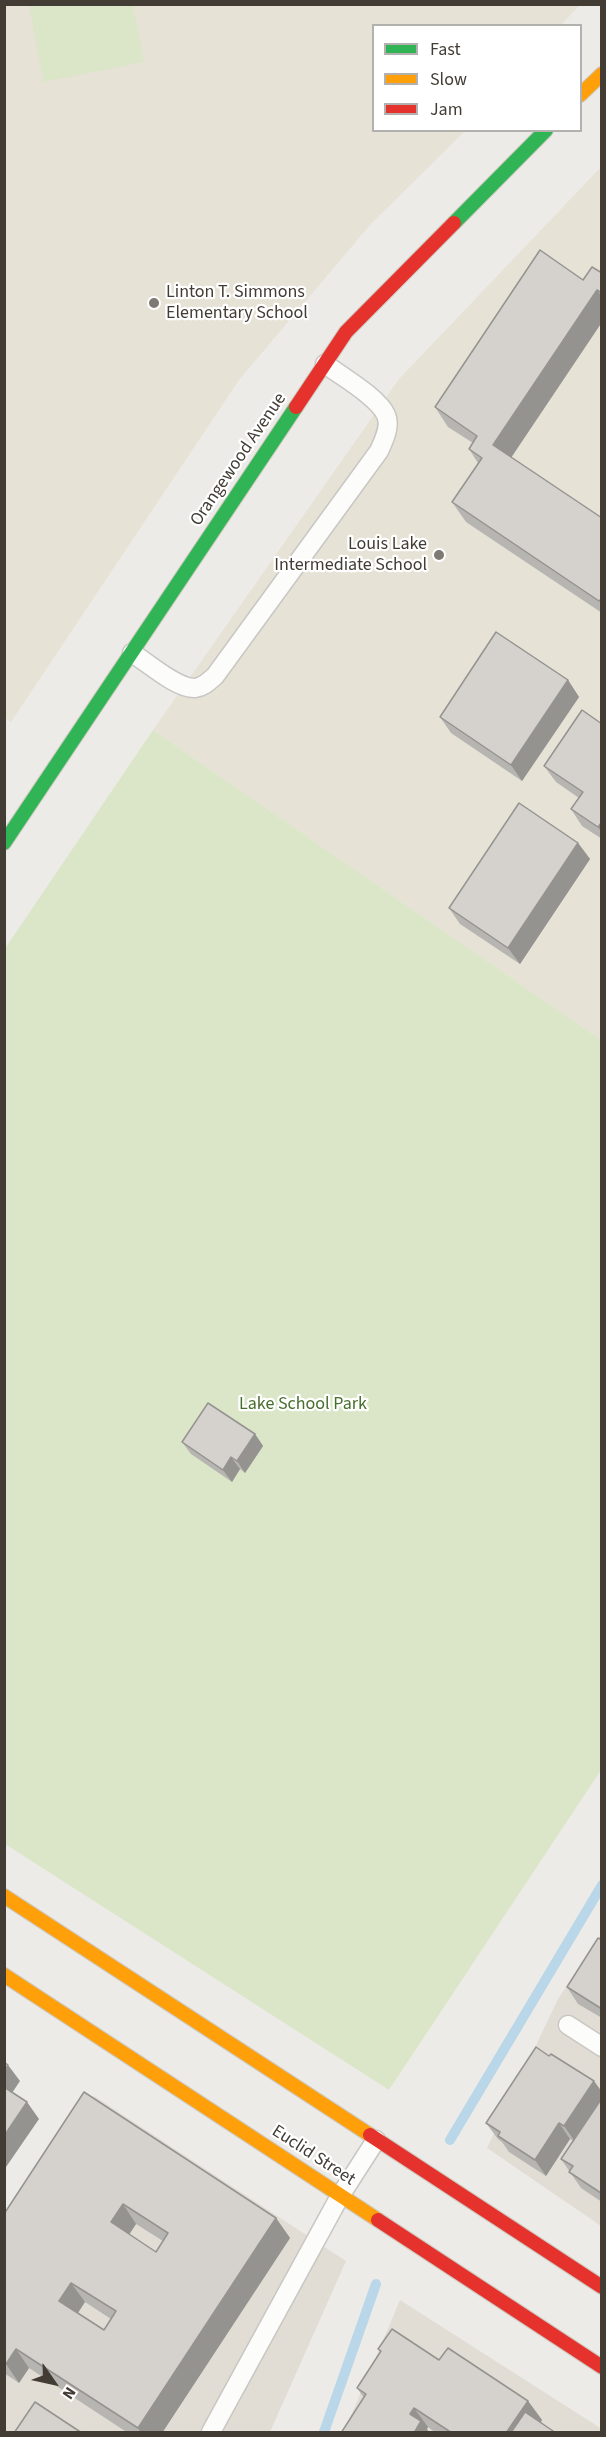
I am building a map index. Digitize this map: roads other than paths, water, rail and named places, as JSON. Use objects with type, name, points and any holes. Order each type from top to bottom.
[{"type":"main road","points":[[582,93],[602,74]]},
{"type":"main road","name":"Orangewood Avenue","points":[[4,843],[346,332],[544,132]]},
{"type":"main road","points":[[4,1896],[602,2287]]},
{"type":"main road","name":"Euclid Street","points":[[4,1975],[602,2367]]},
{"type":"lane","points":[[132,652],[180,685],[193,688],[203,686],[215,676],[379,451],[387,434],[387,416],[377,403],[325,364]]},
{"type":"lane","points":[[568,2025],[602,2047]]},
{"type":"lane","points":[[211,2433],[340,2196],[376,2140]]},
{"type":"waterway","points":[[450,2140],[602,1885]]},
{"type":"waterway","points":[[324,2432],[376,2284]]},
{"type":"place","name":"Linton T. Simmons Elementary School","points":[[154,303]]},
{"type":"place","name":"Louis Lake Intermediate School","points":[[439,555]]},
{"type":"park label","name":"Lake School Park","points":[[303,1405]]}]
